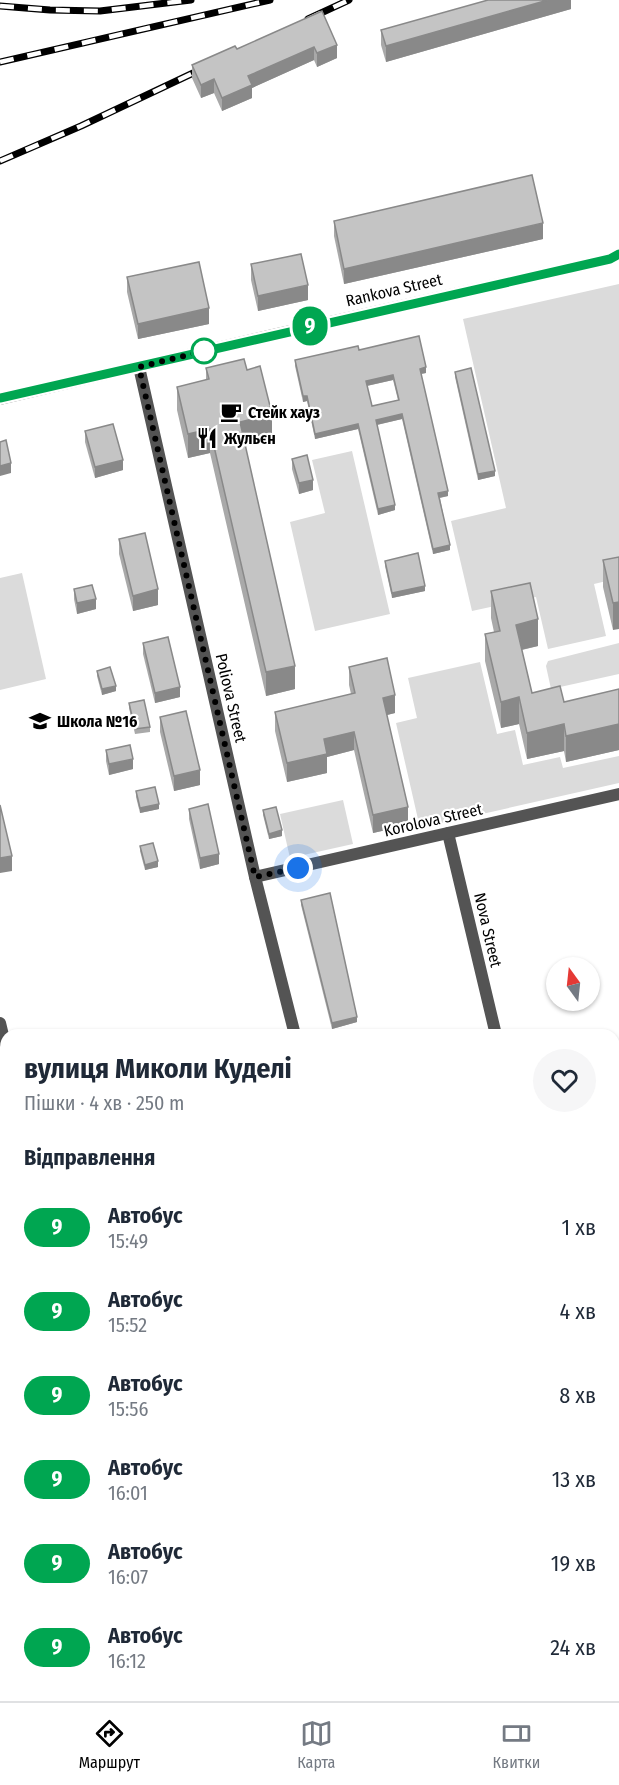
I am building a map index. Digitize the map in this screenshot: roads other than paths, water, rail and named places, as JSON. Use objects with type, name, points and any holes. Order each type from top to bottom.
[{"type":"street","name":"Rankova Street","points":[[0,399],[279,333],[610,259],[619,254]]},
{"type":"street","name":"Poliova Street","points":[[139,367],[255,877],[293,1029]]},
{"type":"street","name":"Korolova Street","points":[[255,877],[619,794]]},
{"type":"street","name":"Nova Street","points":[[448,833],[495,1029]]},
{"type":"railway","points":[[0,6],[100,11],[191,0]]},
{"type":"railway","points":[[0,62],[270,0]]},
{"type":"railway","points":[[308,19],[349,0]]},
{"type":"railway","points":[[0,161],[81,126],[208,66]]},
{"type":"place","name":"Стейк хауз","points":[[231,412]]},
{"type":"place","name":"Жульєн","points":[[207,438]]},
{"type":"place","name":"Школа №16","points":[[40,721]]}]
